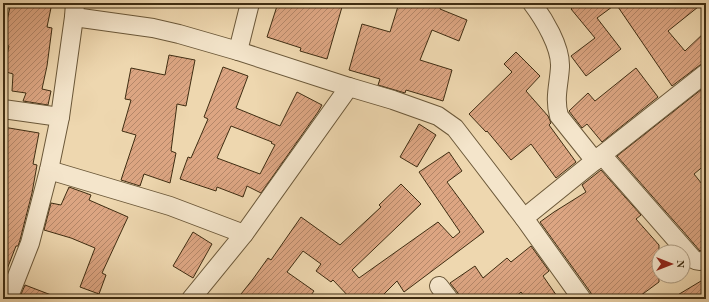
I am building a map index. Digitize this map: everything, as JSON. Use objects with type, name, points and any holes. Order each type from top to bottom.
[{"type":"street","points":[[238,51],[250,3]]},
{"type":"street","points":[[532,3],[556,44],[559,54],[560,66],[556,98],[559,116],[696,262],[701,262],[706,259]]},
{"type":"street","points":[[8,299],[30,243],[49,170],[60,117],[74,10],[180,34],[393,100],[438,116],[455,128],[524,218],[582,299]]},
{"type":"street","points":[[524,218],[706,73]]},
{"type":"street","points":[[191,299],[244,234],[349,87]]},
{"type":"street","points":[[3,109],[60,117]]},
{"type":"street","points":[[49,170],[170,206],[244,234]]},
{"type":"building","points":[[11,3],[52,3],[47,27],[52,28],[47,66],[42,89],[51,91],[48,105],[23,101],[26,93],[12,91],[13,74],[3,71],[9,46],[3,44],[3,28],[5,29]]},
{"type":"building","points":[[278,3],[329,3],[342,7],[327,59],[300,51],[301,48],[267,37]]},
{"type":"building","points":[[399,3],[442,3],[440,9],[467,20],[459,41],[432,30],[420,60],[452,70],[443,101],[406,90],[405,93],[378,85],[380,79],[349,70],[362,24],[390,32]]},
{"type":"building","points":[[577,3],[703,3],[668,31],[685,51],[706,31],[706,63],[700,65],[672,86],[616,4],[597,18],[621,49],[586,76],[571,56],[595,38],[571,9]]},
{"type":"building","points":[[516,52],[540,76],[526,91],[548,116],[551,123],[549,125],[576,162],[556,178],[531,144],[511,160],[487,131],[486,132],[469,114],[512,72],[504,64]]},
{"type":"building","points":[[169,55],[195,60],[186,106],[177,104],[171,151],[176,153],[170,183],[144,174],[140,186],[121,180],[136,135],[122,131],[131,100],[125,99],[131,68],[165,75]]},
{"type":"building","points":[[223,67],[248,76],[236,108],[280,126],[297,92],[322,105],[261,193],[247,186],[243,197],[217,187],[216,191],[180,179],[188,157],[191,158],[208,119],[204,117]],"holes":[[[231,126],[272,142],[271,143],[275,145],[260,174],[217,158]]]},
{"type":"building","points":[[636,68],[658,97],[602,142],[587,124],[582,128],[569,111],[588,93],[595,101]]},
{"type":"building","points":[[702,89],[706,96],[706,164],[694,174],[706,189],[706,249],[700,251],[617,156]]},
{"type":"building","points":[[419,124],[436,135],[417,167],[400,157]]},
{"type":"building","points":[[3,127],[39,133],[33,164],[37,165],[32,193],[18,246],[16,246],[4,277],[3,179],[7,156],[3,155]]},
{"type":"building","points":[[449,152],[462,171],[447,182],[484,232],[404,292],[397,281],[379,299],[351,299],[333,280],[331,282],[316,271],[321,264],[303,251],[287,272],[314,291],[308,299],[237,299],[268,258],[271,260],[301,217],[340,245],[381,207],[379,205],[401,184],[421,204],[352,270],[359,278],[438,222],[453,238],[460,232],[419,172]]},
{"type":"building","points":[[601,170],[641,215],[636,219],[658,244],[651,244],[651,284],[656,284],[636,299],[592,299],[591,293],[540,222],[586,192],[582,185]]},
{"type":"building","points":[[69,187],[91,195],[89,200],[128,217],[102,273],[106,275],[99,294],[80,287],[95,248],[71,238],[44,230],[51,203],[61,205]]},
{"type":"building","points":[[193,232],[212,244],[193,278],[173,266]]},
{"type":"building","points":[[531,246],[549,271],[543,276],[559,299],[526,299],[521,292],[513,299],[459,299],[458,293],[450,283],[475,266],[483,278],[507,258],[511,262]]},
{"type":"building","points":[[706,278],[706,299],[671,299]]},
{"type":"building","points":[[25,285],[59,298],[59,299],[19,299]]}]
